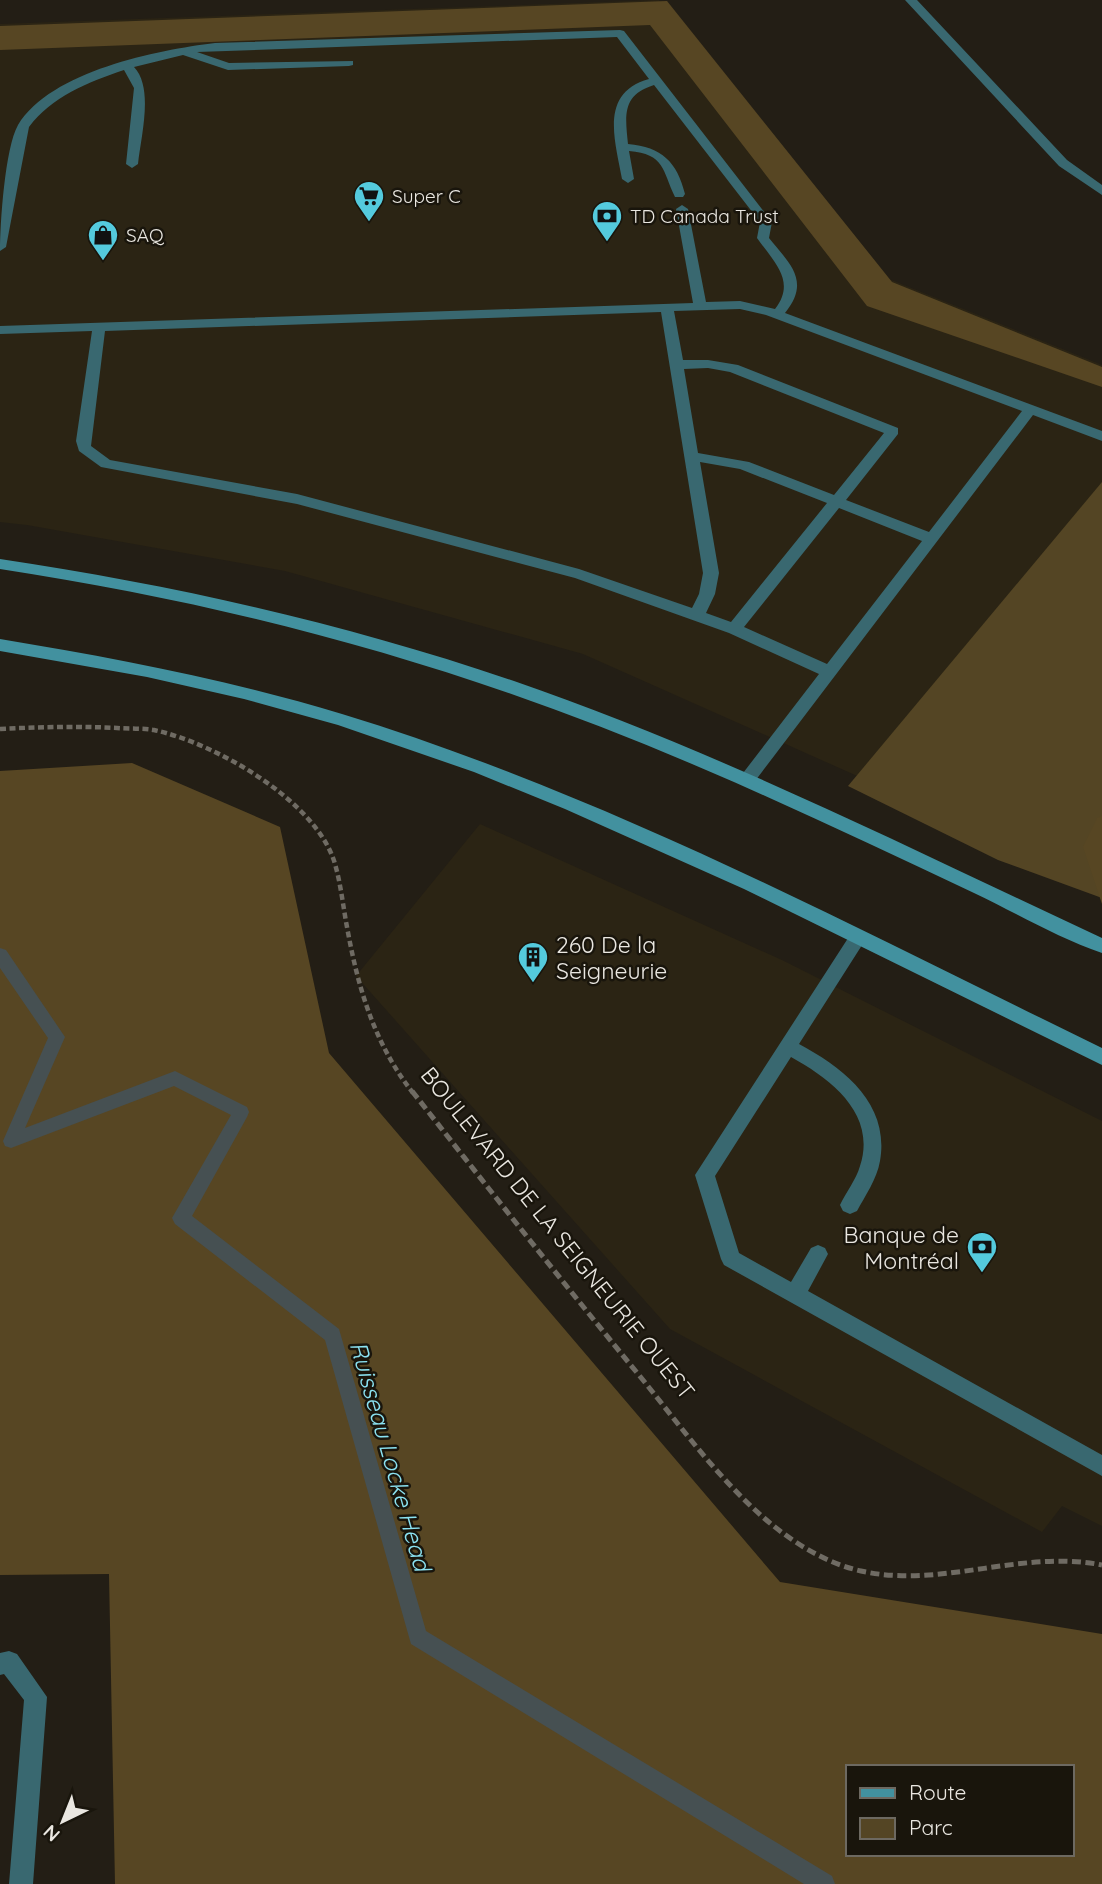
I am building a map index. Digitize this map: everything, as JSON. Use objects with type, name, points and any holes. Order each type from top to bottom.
[{"type":"main road","points":[[0,564],[154,589],[280,617],[373,642],[580,712],[746,782],[1102,946]]},
{"type":"main road","points":[[0,645],[69,656],[250,695],[387,734],[621,826],[858,937],[1102,1057]]},
{"type":"street","points":[[911,0],[1063,163],[1102,191]]},
{"type":"street","points":[[0,247],[20,135],[30,116],[69,89],[126,66],[181,50],[215,46],[620,33],[766,222],[763,238],[787,271],[793,286],[789,303],[777,314]]},
{"type":"street","points":[[181,50],[228,67],[349,63]]},
{"type":"street","points":[[126,66],[135,75],[140,88],[132,164]]},
{"type":"street","points":[[628,179],[622,103],[631,90],[657,80]]},
{"type":"street","points":[[624,147],[651,151],[666,160],[674,170],[679,194]]},
{"type":"street","points":[[682,209],[700,306]]},
{"type":"street","points":[[0,330],[740,305],[777,314],[1102,436]]},
{"type":"street","points":[[667,308],[711,573],[708,594],[697,615]]},
{"type":"street","points":[[99,328],[83,441],[83,448],[96,459],[129,468],[251,489],[347,511],[579,574],[734,629],[830,672]]},
{"type":"street","points":[[677,365],[708,364],[733,368],[893,431],[734,629]]},
{"type":"street","points":[[746,782],[1031,409]]},
{"type":"street","points":[[692,457],[744,464],[931,539]]},
{"type":"street","points":[[858,937],[705,1175],[731,1259],[1102,1466]]},
{"type":"street","points":[[787,1046],[836,1074],[859,1101],[867,1119],[871,1161],[850,1205]]},
{"type":"street","points":[[794,1295],[818,1254]]},
{"type":"street","points":[[0,1664],[9,1662],[36,1697],[21,1884]]},
{"type":"path","name":"BOULEVARD DE LA SEIGNEURIE OUEST","points":[[0,729],[76,726],[153,730],[217,752],[278,792],[305,816],[326,842],[335,864],[352,955],[368,1016],[381,1044],[407,1085],[540,1255],[724,1478],[777,1531],[813,1554],[848,1569],[885,1575],[916,1577],[1055,1560],[1085,1561],[1102,1565]]},
{"type":"shaded area","points":[[659,0],[884,277],[1102,365],[1102,590],[945,815],[583,654],[285,571],[0,522],[0,24]]},
{"type":"shaded area","points":[[667,1],[892,282],[1102,367],[1102,387],[867,306],[650,25],[0,50],[0,26]]},
{"type":"shaded area","points":[[132,763],[280,827],[329,1053],[780,1582],[1102,1634],[1102,1884],[115,1884],[109,1574],[0,1575],[0,771]]},
{"type":"shaded area","points":[[1102,816],[1102,904],[1083,847],[1097,818]]},
{"type":"shaded area","points":[[480,824],[782,960],[1102,1121],[1102,1526],[1062,1506],[1042,1532],[670,1329],[356,976]]},
{"type":"green space","points":[[1102,482],[1102,898],[998,860],[848,786]]},
{"type":"waterway","name":"Ruisseau Locke Head","points":[[0,955],[57,1037],[11,1141],[175,1078],[241,1112],[181,1218],[333,1335],[418,1637],[824,1884]]},
{"type":"place","name":"Super C","points":[[369,223]]},
{"type":"place","name":"TD Canada Trust","points":[[607,243]]},
{"type":"place","name":"SAQ","points":[[103,262]]},
{"type":"place","name":"260 De la Seigneurie","points":[[533,984]]},
{"type":"place","name":"Banque de Montréal","points":[[982,1274]]}]
